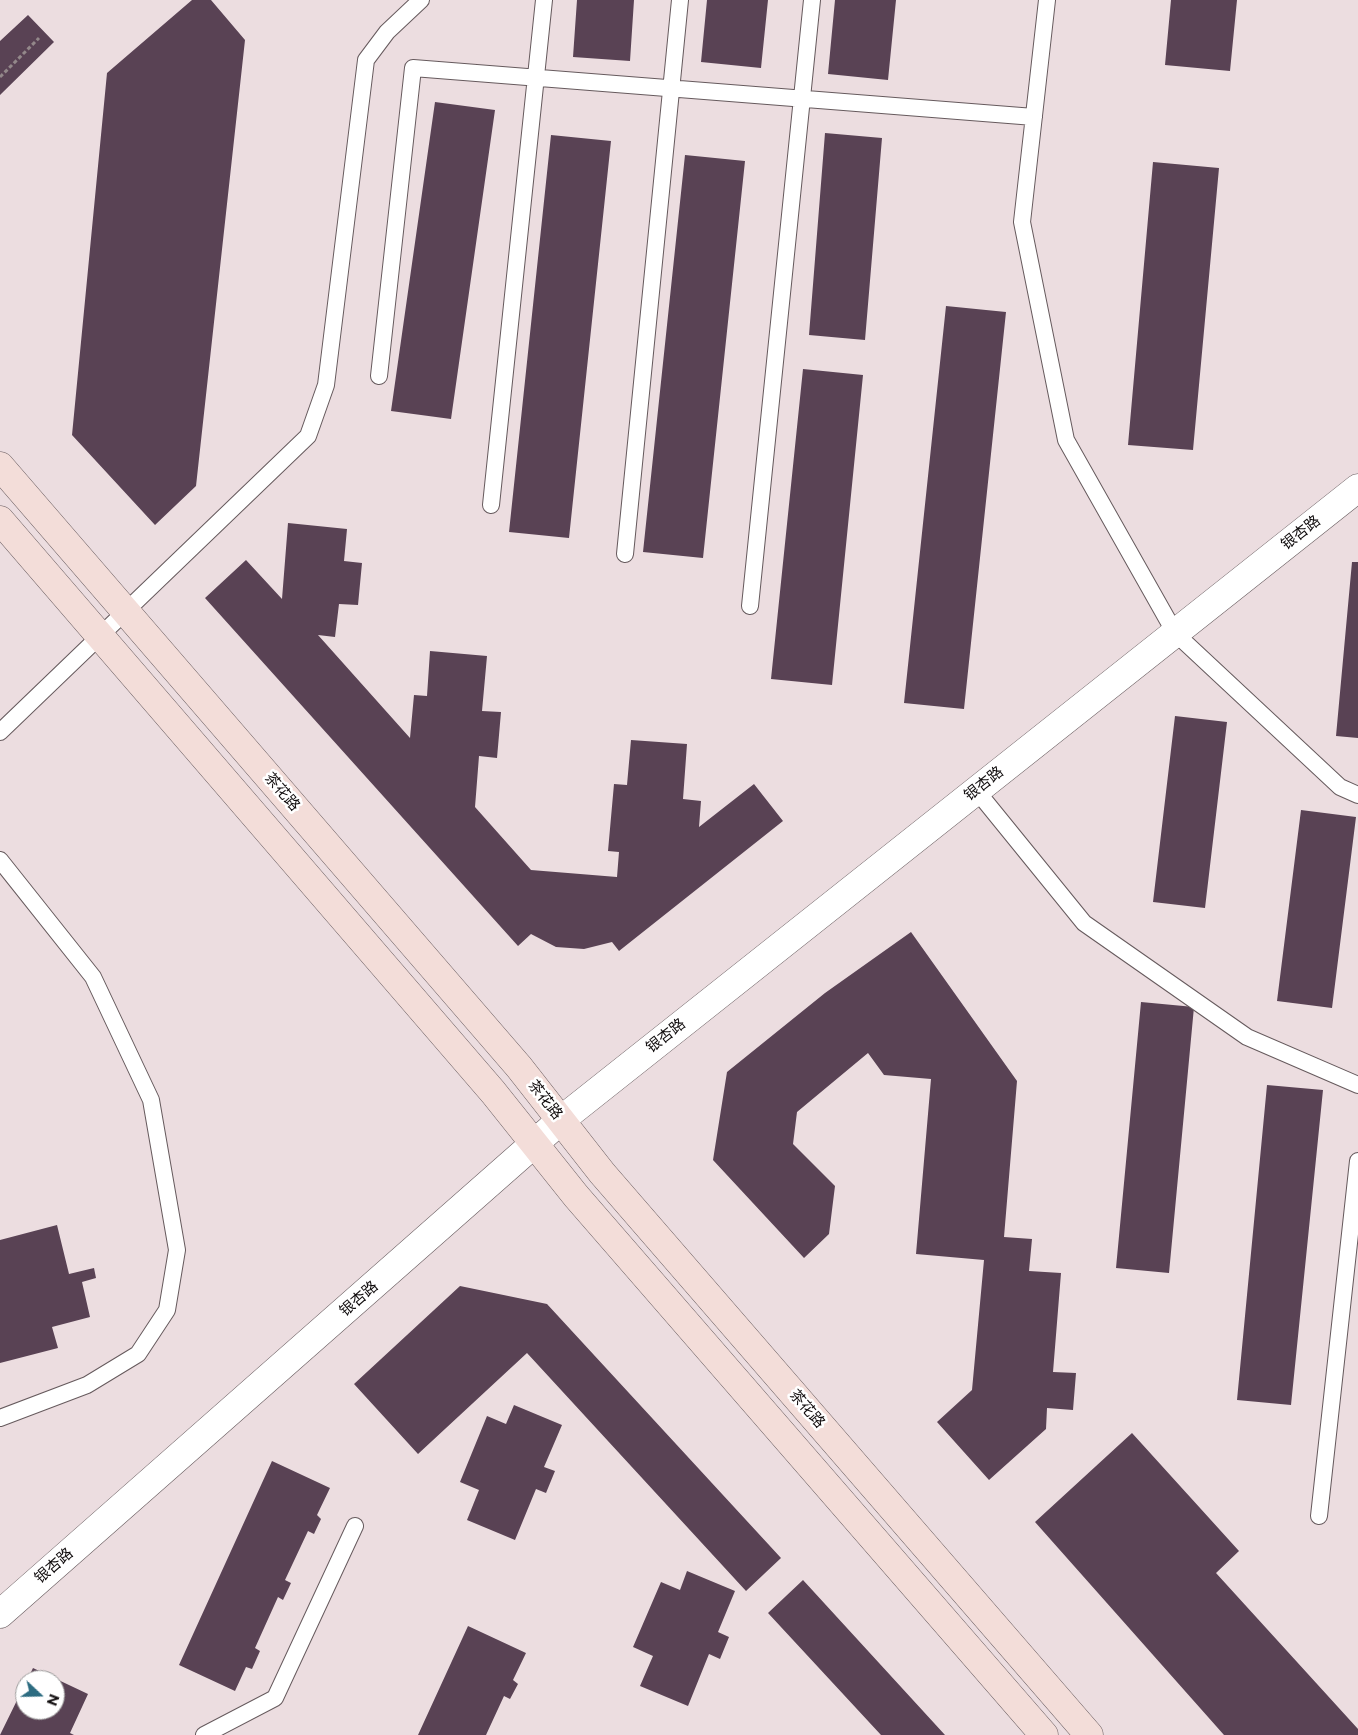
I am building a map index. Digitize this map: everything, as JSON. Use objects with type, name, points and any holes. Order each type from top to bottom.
[{"type":"main road","name":"茶花路","points":[[0,466],[513,1059],[602,1173],[1090,1735]]},
{"type":"main road","points":[[0,520],[493,1092],[576,1196],[1044,1735]]},
{"type":"street","name":"银杏路","points":[[0,1614],[561,1120],[1358,488]]},
{"type":"lane","points":[[0,732],[308,436],[326,385],[366,60],[387,32],[421,0]]},
{"type":"lane","points":[[491,505],[544,0]]},
{"type":"lane","points":[[625,554],[680,0]]},
{"type":"lane","points":[[750,606],[812,0]]},
{"type":"lane","points":[[1047,0],[1022,222],[1066,440],[1175,633],[1340,787],[1358,795]]},
{"type":"lane","points":[[379,376],[413,68],[1034,117]]},
{"type":"lane","points":[[976,790],[1084,923],[1247,1037],[1358,1085]]},
{"type":"lane","points":[[0,860],[93,977],[151,1100],[177,1250],[167,1310],[138,1354],[87,1385],[0,1418]]},
{"type":"lane","points":[[1320,1516],[1358,1161]]},
{"type":"lane","points":[[204,1735],[275,1698],[355,1526]]},
{"type":"path","points":[[0,77],[39,38]]},
{"type":"building","points":[[192,0],[211,0],[245,40],[196,486],[155,525],[72,435],[107,73]]},
{"type":"building","points":[[577,0],[634,0],[630,61],[573,57]]},
{"type":"building","points":[[707,0],[768,0],[761,68],[701,62]]},
{"type":"building","points":[[835,0],[896,0],[888,80],[828,74]]},
{"type":"building","points":[[1171,0],[1237,0],[1230,71],[1165,65]]},
{"type":"building","points":[[28,15],[54,42],[0,95],[0,41]]},
{"type":"building","points":[[435,102],[495,110],[451,419],[391,411]]},
{"type":"building","points":[[825,133],[882,138],[865,340],[809,335]]},
{"type":"building","points":[[551,135],[611,141],[569,538],[509,532]]},
{"type":"building","points":[[685,155],[745,161],[703,558],[643,552]]},
{"type":"building","points":[[1153,162],[1219,168],[1193,450],[1128,445]]},
{"type":"building","points":[[946,306],[1006,312],[964,709],[904,703]]},
{"type":"building","points":[[803,369],[863,375],[832,685],[771,679]]},
{"type":"building","points":[[288,523],[347,529],[344,561],[362,563],[358,605],[339,604],[335,637],[318,635],[410,738],[414,695],[427,696],[430,651],[487,656],[482,711],[501,712],[497,758],[479,756],[475,807],[531,870],[617,877],[619,852],[608,851],[614,784],[627,785],[631,740],[687,744],[683,799],[701,801],[699,827],[754,784],[783,821],[619,951],[612,942],[584,949],[556,947],[531,934],[518,946],[205,598],[246,560],[282,599]]},
{"type":"building","points":[[1352,562],[1358,562],[1358,738],[1336,736]]},
{"type":"building","points":[[1175,716],[1227,722],[1205,908],[1153,902]]},
{"type":"building","points":[[1301,810],[1356,817],[1332,1008],[1277,1001]]},
{"type":"building","points":[[911,932],[1017,1081],[1004,1237],[1032,1239],[1029,1271],[1061,1273],[1053,1372],[1076,1373],[1073,1410],[1047,1408],[1046,1429],[989,1480],[937,1422],[972,1390],[984,1260],[916,1254],[931,1079],[884,1075],[868,1053],[797,1112],[793,1144],[835,1186],[829,1234],[804,1258],[713,1160],[727,1072],[825,993]]},
{"type":"building","points":[[1141,1002],[1194,1007],[1169,1273],[1116,1268]]},
{"type":"building","points":[[1267,1085],[1323,1090],[1291,1405],[1237,1400]]},
{"type":"building","points":[[57,1225],[69,1274],[94,1268],[96,1278],[82,1282],[90,1317],[52,1327],[58,1348],[0,1363],[0,1240]]},
{"type":"building","points":[[460,1286],[547,1304],[781,1558],[746,1591],[527,1353],[418,1454],[354,1384]]},
{"type":"building","points":[[514,1405],[562,1425],[544,1467],[555,1471],[546,1493],[536,1489],[515,1540],[467,1520],[479,1490],[460,1482],[487,1416],[506,1424]]},
{"type":"building","points":[[1132,1433],[1239,1551],[1216,1573],[1358,1729],[1358,1735],[1224,1735],[1035,1522]]},
{"type":"building","points":[[272,1461],[330,1488],[317,1515],[321,1519],[314,1534],[308,1531],[285,1580],[291,1583],[283,1600],[278,1597],[255,1648],[260,1651],[252,1669],[246,1667],[235,1691],[179,1665]]},
{"type":"building","points":[[687,1571],[735,1591],[718,1632],[729,1637],[720,1659],[709,1654],[688,1706],[640,1686],[653,1656],[633,1647],[661,1582],[680,1590]]},
{"type":"building","points":[[803,1580],[945,1735],[881,1735],[768,1613]]},
{"type":"building","points":[[468,1626],[526,1653],[513,1680],[518,1684],[510,1699],[504,1696],[486,1735],[418,1735]]},
{"type":"building","points":[[65,1683],[88,1694],[70,1733],[74,1735],[0,1735],[15,1704],[15,1720],[65,1720]]}]
